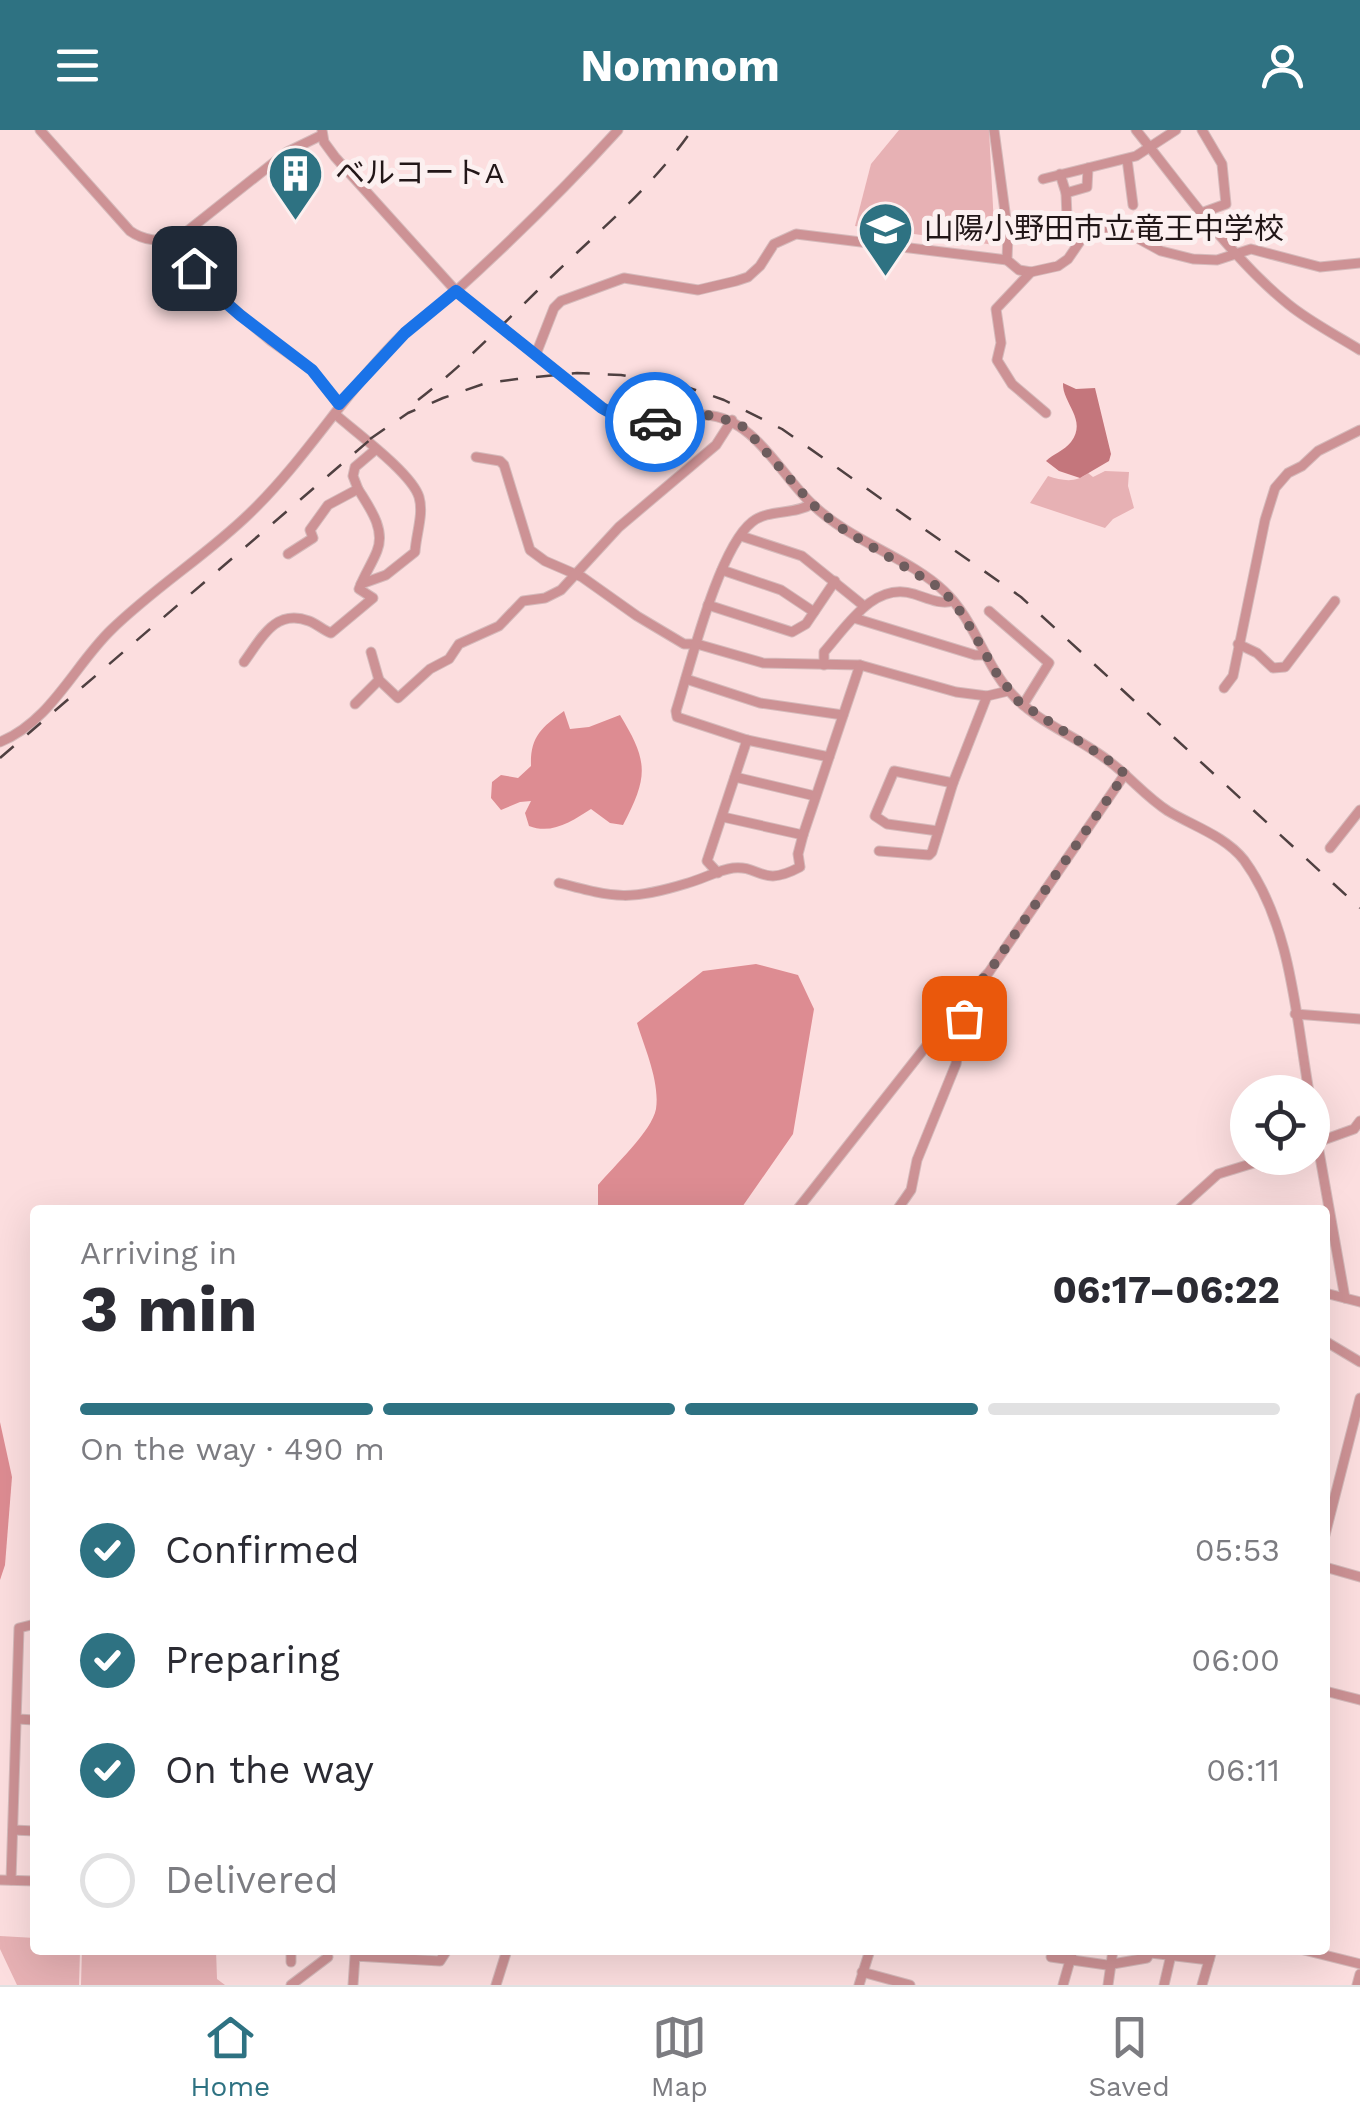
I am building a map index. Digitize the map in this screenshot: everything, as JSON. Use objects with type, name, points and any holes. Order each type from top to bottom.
[{"type":"street","points":[[40,130],[130,232],[147,239],[176,240],[287,152],[322,132],[335,157],[456,291],[590,400],[624,420],[652,422],[704,415],[732,420],[744,427],[812,504],[859,540],[934,584],[953,601],[1008,691],[1023,705],[1108,760],[1156,804],[1218,838],[1241,856],[1278,933],[1306,1075]]},
{"type":"street","points":[[0,742],[29,724],[63,690],[108,633],[255,508],[405,333],[456,291],[618,130]]},
{"type":"street","points":[[994,130],[1008,260]]},
{"type":"street","points":[[1136,130],[1236,252],[1288,304],[1360,350]]},
{"type":"street","points":[[1044,179],[1127,159],[1176,130]]},
{"type":"street","points":[[1202,130],[1222,164],[1226,204],[1204,212]]},
{"type":"street","points":[[1127,159],[1133,205]]},
{"type":"street","points":[[1066,193],[1087,187],[1088,168]]},
{"type":"street","points":[[1060,174],[1067,217]]},
{"type":"street","points":[[536,354],[554,308],[561,302],[624,278],[684,290],[736,281],[760,266],[774,244],[796,234],[1008,260],[1019,270],[1031,272],[1058,266],[1068,259],[1083,237],[1102,229],[1130,234],[1161,252],[1182,257],[1217,260],[1236,252],[1268,251],[1320,267],[1360,263]]},
{"type":"street","points":[[176,240],[208,287],[312,370],[337,409],[418,493],[420,520],[414,552],[386,575],[361,584]]},
{"type":"street","points":[[1031,272],[996,309],[1000,344],[997,360],[1012,384],[1046,413]]},
{"type":"street","points":[[371,652],[380,680],[398,698],[430,669],[449,659],[466,639],[498,626],[524,601],[556,594],[619,526],[716,445],[732,420]]},
{"type":"street","points":[[1224,688],[1233,676],[1264,520],[1275,488],[1288,473],[1326,446],[1360,430]]},
{"type":"street","points":[[244,662],[270,626],[280,620],[307,620],[331,633],[374,598],[359,589],[378,550],[378,528],[353,471],[375,450]]},
{"type":"street","points":[[476,457],[500,460],[504,465],[530,550],[684,644],[697,644],[763,663],[860,665],[956,692],[987,696],[1008,691]]},
{"type":"street","points":[[288,554],[313,538],[312,527],[328,505],[358,489]]},
{"type":"street","points":[[812,504],[761,517],[751,522],[741,536],[708,605],[677,717],[747,740],[828,757]]},
{"type":"street","points":[[741,536],[802,556],[864,606]]},
{"type":"street","points":[[722,570],[781,590],[814,612]]},
{"type":"street","points":[[708,605],[792,632],[806,624],[835,581]]},
{"type":"street","points":[[824,664],[824,652],[864,606],[897,590],[945,604],[953,601]]},
{"type":"street","points":[[1238,644],[1257,653],[1272,668],[1284,667],[1335,601]]},
{"type":"street","points":[[989,611],[1049,662],[1023,705]]},
{"type":"street","points":[[854,618],[975,656],[986,655]]},
{"type":"street","points":[[558,883],[616,897],[633,897],[740,868],[766,877],[786,875],[800,867],[802,835],[860,665]]},
{"type":"street","points":[[356,704],[380,680]]},
{"type":"street","points":[[686,680],[760,704],[843,715]]},
{"type":"street","points":[[879,851],[929,856],[987,696]]},
{"type":"street","points":[[718,872],[707,861],[747,740]]},
{"type":"street","points":[[938,831],[888,824],[875,816],[894,771],[952,784]]},
{"type":"street","points":[[801,1205],[989,972],[1125,774]]},
{"type":"street","points":[[736,778],[816,796]]},
{"type":"street","points":[[1330,848],[1360,810]]},
{"type":"street","points":[[723,817],[802,835]]},
{"type":"street","points":[[900,1205],[911,1190],[917,1160],[956,1064],[964,1018],[962,1002]]},
{"type":"street","points":[[1295,1014],[1360,1019]]},
{"type":"street","points":[[1330,1138],[1354,1129],[1360,1121]]},
{"type":"street","points":[[1184,1205],[1218,1174],[1230,1170]]},
{"type":"street","points":[[1320,1175],[1325,1205]]},
{"type":"street","points":[[1330,1231],[1345,1298]]},
{"type":"street","points":[[1330,1294],[1360,1302]]},
{"type":"street","points":[[1330,1344],[1360,1362]]},
{"type":"street","points":[[1330,1515],[1360,1398]]},
{"type":"street","points":[[1330,1569],[1360,1577]]},
{"type":"street","points":[[6,1880],[13,1830],[19,1628],[30,1625]]},
{"type":"street","points":[[1330,1692],[1360,1700]]},
{"type":"street","points":[[16,1719],[30,1720]]},
{"type":"street","points":[[13,1830],[30,1831]]},
{"type":"street","points":[[291,1955],[291,1962]]},
{"type":"street","points":[[353,1985],[355,1956],[440,1961],[444,1955]]},
{"type":"street","points":[[496,1985],[505,1955]]},
{"type":"street","points":[[859,1985],[868,1955]]},
{"type":"street","points":[[1051,1957],[1072,1955],[1112,1965],[1149,1955]]},
{"type":"street","points":[[1063,1985],[1072,1955]]},
{"type":"street","points":[[1108,1985],[1113,1955]]},
{"type":"street","points":[[1164,1985],[1171,1955],[1210,1955],[1202,1985]]},
{"type":"street","points":[[1324,1955],[1360,1964]]},
{"type":"street","points":[[291,1985],[328,1957]]},
{"type":"street","points":[[862,1972],[910,1985]]},
{"type":"street","points":[[1357,1985],[1360,1974]]},
{"type":"shaded area","points":[[899,130],[989,130],[995,245],[855,226],[871,164]]},
{"type":"shaded area","points":[[1063,383],[1076,389],[1095,388],[1111,454],[1109,461],[1080,478],[1059,471],[1046,461],[1068,445],[1077,426]]},
{"type":"shaded area","points":[[1105,471],[1129,472],[1134,508],[1105,528],[1030,503],[1048,476],[1069,480]]},
{"type":"shaded area","points":[[564,711],[570,729],[589,727],[620,715],[629,731],[642,769],[637,794],[623,825],[610,823],[591,809],[562,825],[537,828],[529,826],[525,813],[531,801],[501,810],[491,798],[492,782],[501,775],[518,778],[531,766],[538,734]]},
{"type":"shaded area","points":[[756,964],[798,975],[814,1009],[793,1134],[743,1205],[598,1205],[598,1185],[640,1138],[656,1109],[654,1077],[637,1023],[703,971]]},
{"type":"shaded area","points":[[0,1422],[12,1477],[5,1565],[0,1580]]},
{"type":"shaded area","points":[[0,1936],[30,1938],[30,1955],[80,1955],[79,1985],[17,1985],[0,1949]]},
{"type":"shaded area","points":[[82,1955],[216,1955],[217,1979],[225,1985],[81,1985]]},
{"type":"railway","points":[[418,400],[618,214],[692,130]]},
{"type":"railway","points":[[370,439],[408,413],[443,398],[486,383],[517,379],[577,373],[621,375],[684,386],[724,400],[782,429],[1021,597],[1360,908]]},
{"type":"railway","points":[[0,758],[379,432]]},
{"type":"way so far","points":[[655,422],[704,415],[732,420],[744,427],[812,504],[838,526],[919,574],[952,599],[1008,691],[1019,702],[1125,774],[989,972],[962,1002],[964,1018]]},
{"type":"place","name":"ベルコートA","points":[[296,222]]},
{"type":"place","name":"山陽小野田市立竜王中学校","points":[[885,278]]},
{"type":"route","points":[[194,268],[208,287],[240,315],[312,370],[339,404],[405,333],[456,291],[614,416],[641,423],[655,422]]}]
